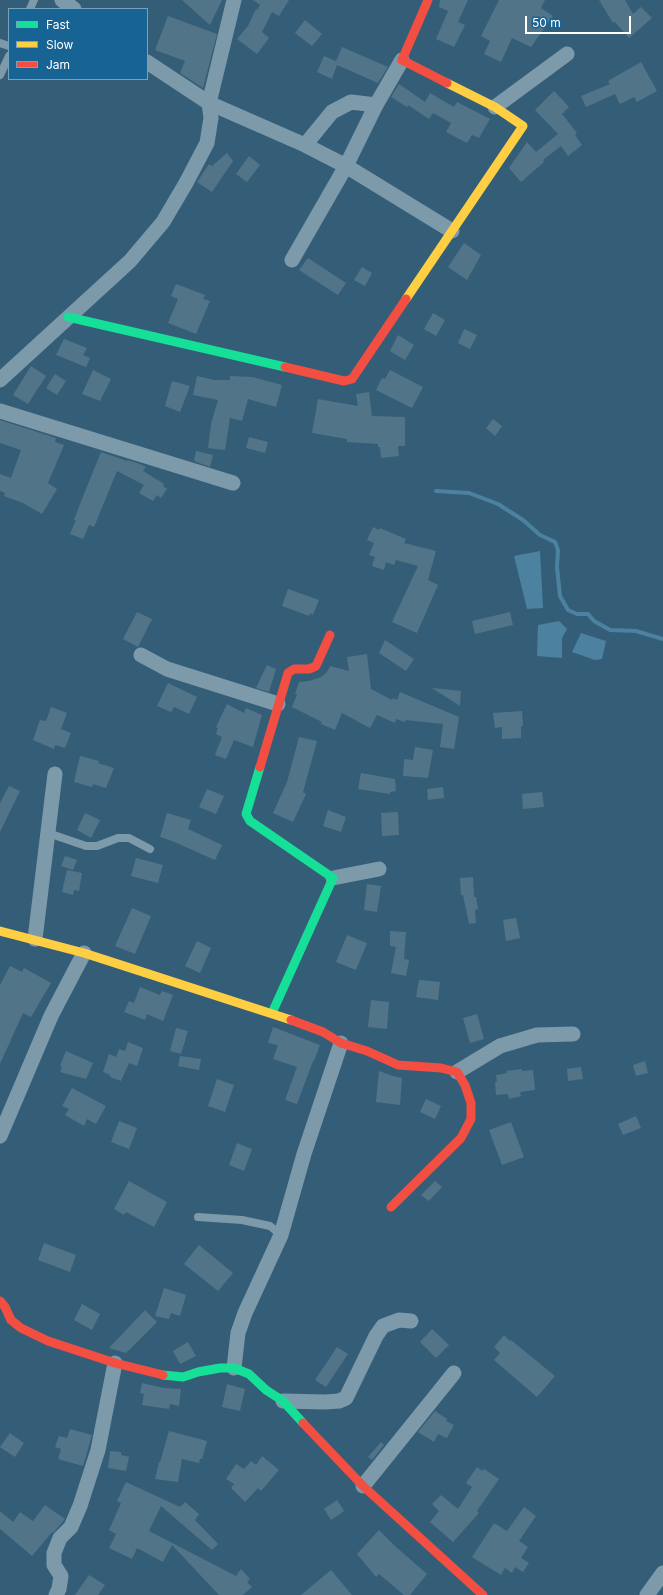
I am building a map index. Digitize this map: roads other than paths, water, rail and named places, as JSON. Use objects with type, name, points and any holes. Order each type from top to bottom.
[{"type":"street","points":[[62,0],[73,8]]},
{"type":"street","points":[[0,380],[68,316],[130,261],[163,222],[207,143],[211,118],[209,103],[234,0]]},
{"type":"street","points":[[292,260],[346,166],[376,105],[402,60],[428,0]]},
{"type":"street","points":[[495,107],[567,54]]},
{"type":"street","points":[[68,316],[344,381],[352,379],[523,126],[495,107],[402,60]]},
{"type":"street","points":[[148,63],[209,103],[305,145],[346,166],[452,231]]},
{"type":"street","points":[[305,145],[332,112],[351,102],[376,105]]},
{"type":"street","points":[[0,411],[233,483]]},
{"type":"street","points":[[330,635],[316,666],[309,669],[294,669],[288,673],[246,814],[250,821],[333,878],[379,869]]},
{"type":"street","points":[[140,655],[167,669],[278,704]]},
{"type":"street","points":[[35,940],[55,774]]},
{"type":"street","points":[[272,1013],[333,878]]},
{"type":"street","points":[[0,931],[84,953],[272,1013],[323,1032],[341,1043],[367,1051],[398,1065],[441,1068],[457,1072],[465,1084],[471,1103],[471,1120],[461,1138],[391,1207]]},
{"type":"street","points":[[0,1136],[51,1016],[84,953]]},
{"type":"street","points":[[457,1072],[500,1046],[537,1035],[573,1034]]},
{"type":"street","points":[[234,1368],[238,1333],[245,1313],[281,1235],[304,1154],[341,1043]]},
{"type":"street","points":[[0,1301],[5,1307],[11,1320],[21,1328],[48,1341],[115,1363],[168,1376],[183,1377],[198,1372],[220,1368],[234,1368],[249,1374],[266,1390],[283,1401],[363,1486],[483,1595]]},
{"type":"street","points":[[283,1401],[325,1402],[339,1401],[346,1398],[376,1336],[383,1326],[400,1320],[411,1321]]},
{"type":"street","points":[[56,1595],[59,1589],[61,1576],[54,1565],[54,1553],[60,1538],[71,1527],[80,1506],[98,1450],[115,1363]]},
{"type":"street","points":[[363,1486],[454,1373]]},
{"type":"street","points":[[647,1595],[663,1573]]},
{"type":"lane","points":[[0,75],[8,58]]},
{"type":"lane","points":[[48,834],[86,846],[97,846],[118,838],[129,838],[150,849]]},
{"type":"lane","points":[[198,1217],[242,1220],[270,1226],[281,1235]]},
{"type":"water","points":[[540,551],[543,608],[527,609],[514,556]]},
{"type":"water","points":[[559,621],[567,629],[562,638],[562,658],[537,656],[538,625]]},
{"type":"water","points":[[581,633],[606,641],[602,659],[595,660],[572,652]]},
{"type":"waterway","points":[[436,491],[469,493],[498,504],[523,520],[540,535],[555,542],[558,550],[557,567],[560,596],[568,610],[577,614],[588,614],[594,621],[610,630],[636,631],[663,639]]}]
